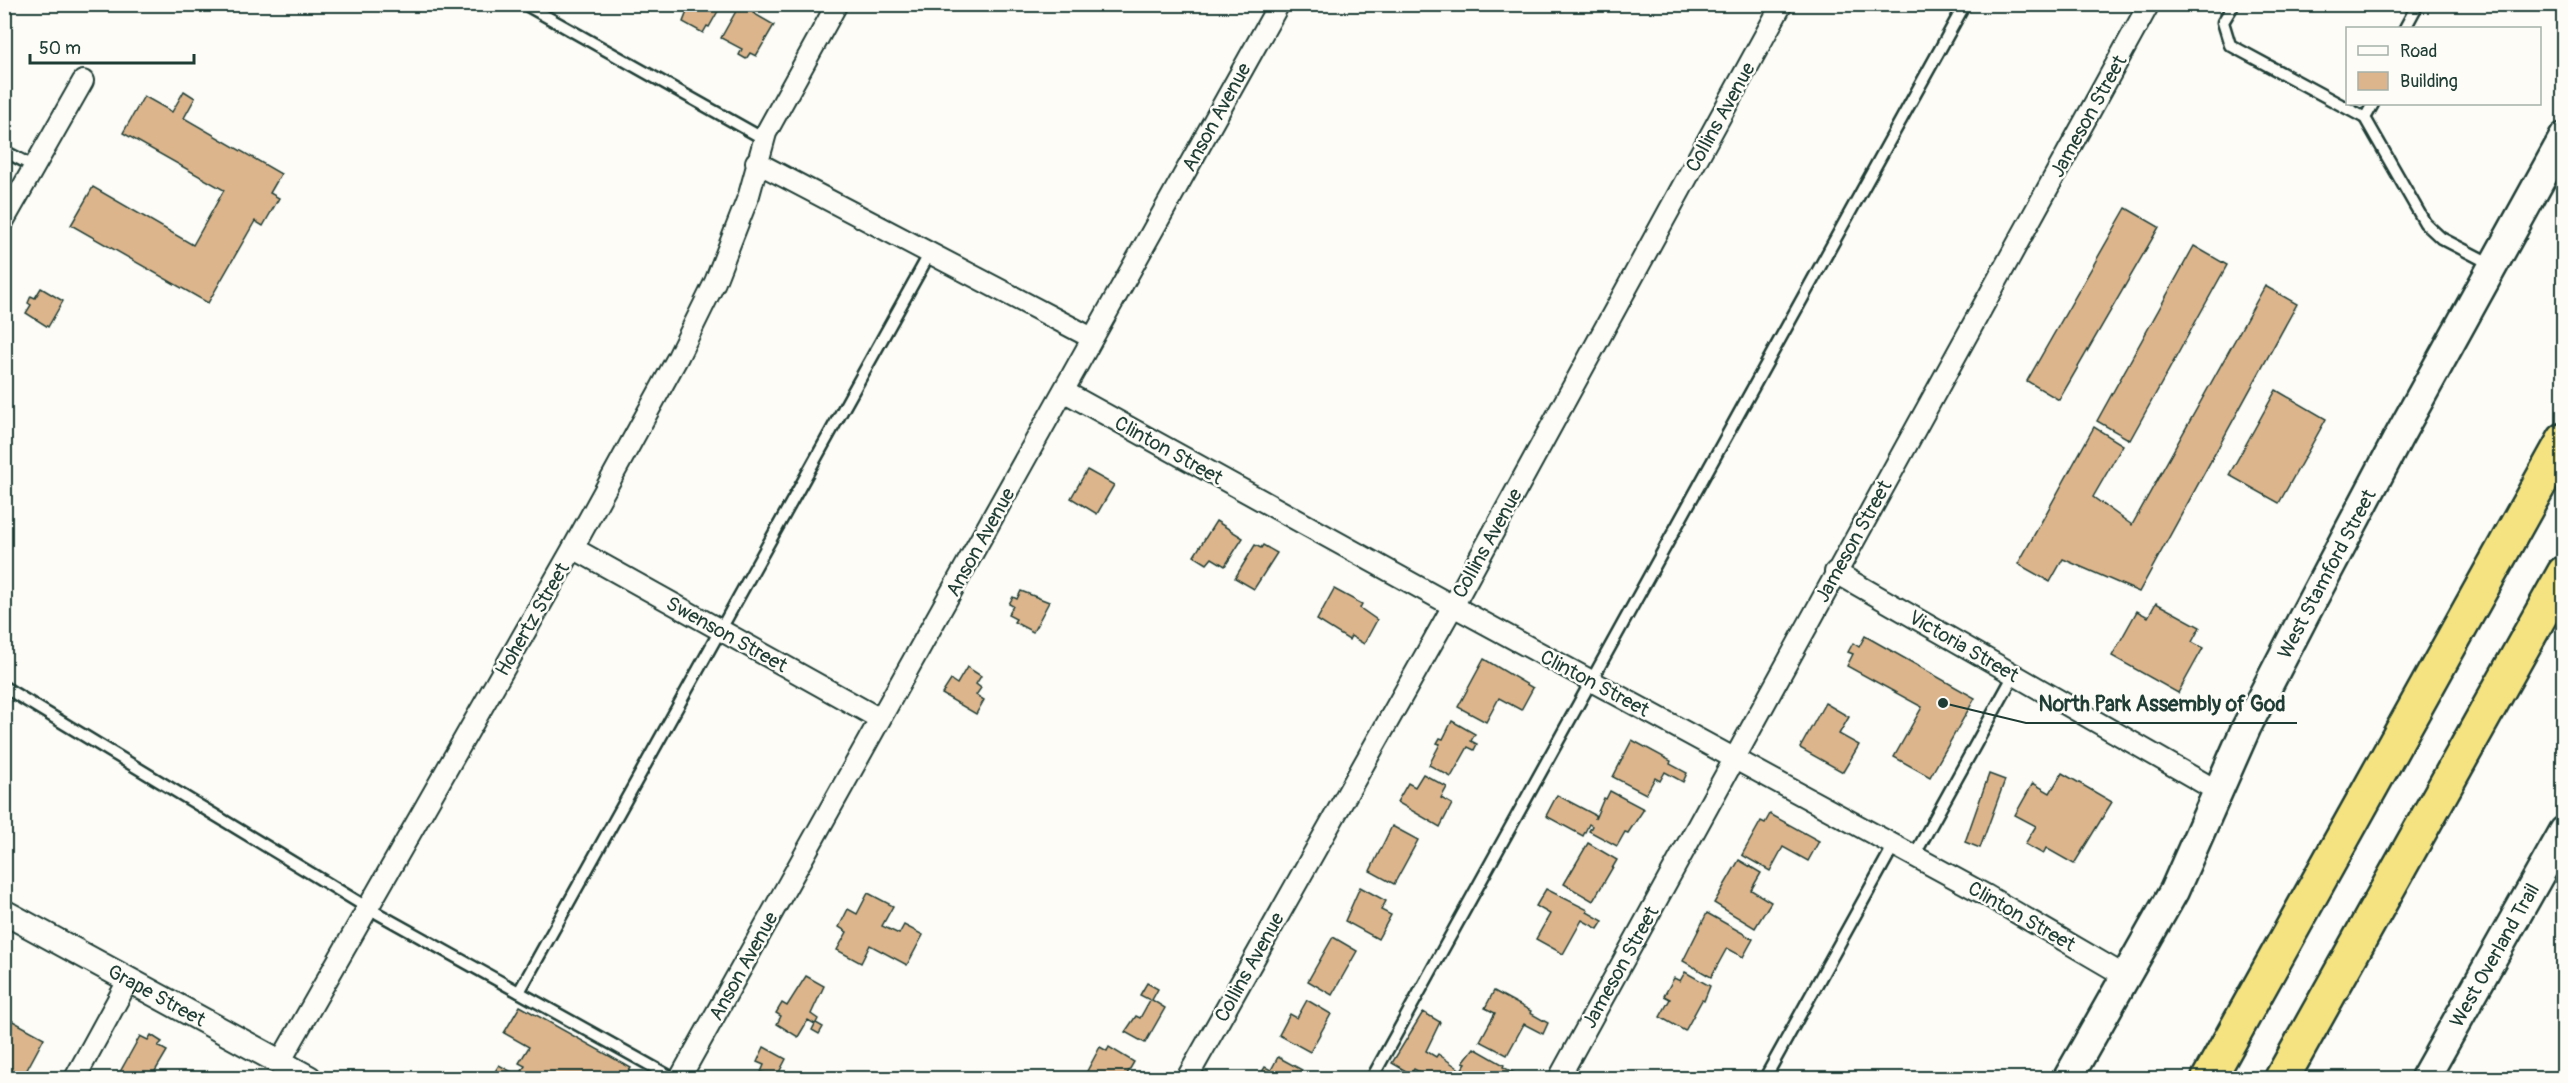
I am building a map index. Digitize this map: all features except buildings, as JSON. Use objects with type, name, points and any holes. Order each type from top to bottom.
[{"type":"highway","points":[[2209,1078],[2564,440]]},
{"type":"highway","points":[[2282,1078],[2564,573]]},
{"type":"highway","points":[[2535,623],[2564,600]]},
{"type":"main road","name":"West Stamford Street","points":[[2068,1078],[2174,891],[2246,728],[2304,616],[2564,137]]},
{"type":"main road","name":"West Overland Trail","points":[[2425,1078],[2562,836]]},
{"type":"street","name":"Hohertz Street","points":[[280,1062],[573,548],[678,357],[715,282],[749,195],[756,162],[765,139],[837,4]]},
{"type":"street","name":"Anson Avenue","points":[[680,1078],[1065,392],[1092,338],[1279,4]]},
{"type":"street","name":"Collins Avenue","points":[[1187,1078],[1453,606],[1782,4]]},
{"type":"street","name":"Jameson Street","points":[[1558,1078],[2149,4]]},
{"type":"street","points":[[4,220],[83,81]]},
{"type":"street","points":[[756,162],[1092,338]]},
{"type":"street","name":"Clinton Street","points":[[1065,392],[1590,681],[1914,856],[2125,976]]},
{"type":"street","name":"Swenson Street","points":[[573,548],[880,719]]},
{"type":"street","name":"Victoria Street","points":[[1835,572],[2218,792]]},
{"type":"street","name":"Grape Street","points":[[4,912],[309,1078]]},
{"type":"street","points":[[75,1078],[129,981]]},
{"type":"lane","points":[[524,4],[765,139]]},
{"type":"lane","points":[[1372,1078],[1965,4]]},
{"type":"lane","points":[[2234,4],[2223,22],[2230,45],[2365,118],[2425,223],[2441,238],[2493,265]]},
{"type":"lane","points":[[2406,27],[2418,4]]},
{"type":"lane","points":[[2365,118],[2372,105]]},
{"type":"lane","points":[[4,151],[35,167]]},
{"type":"lane","points":[[519,992],[930,253]]},
{"type":"lane","points":[[1914,856],[2014,675]]},
{"type":"lane","points":[[4,687],[368,908],[673,1078]]},
{"type":"lane","points":[[1765,1078],[1894,845]]},
{"type":"place","name":"North Park Assembly of God","points":[[1943,703]]}]
